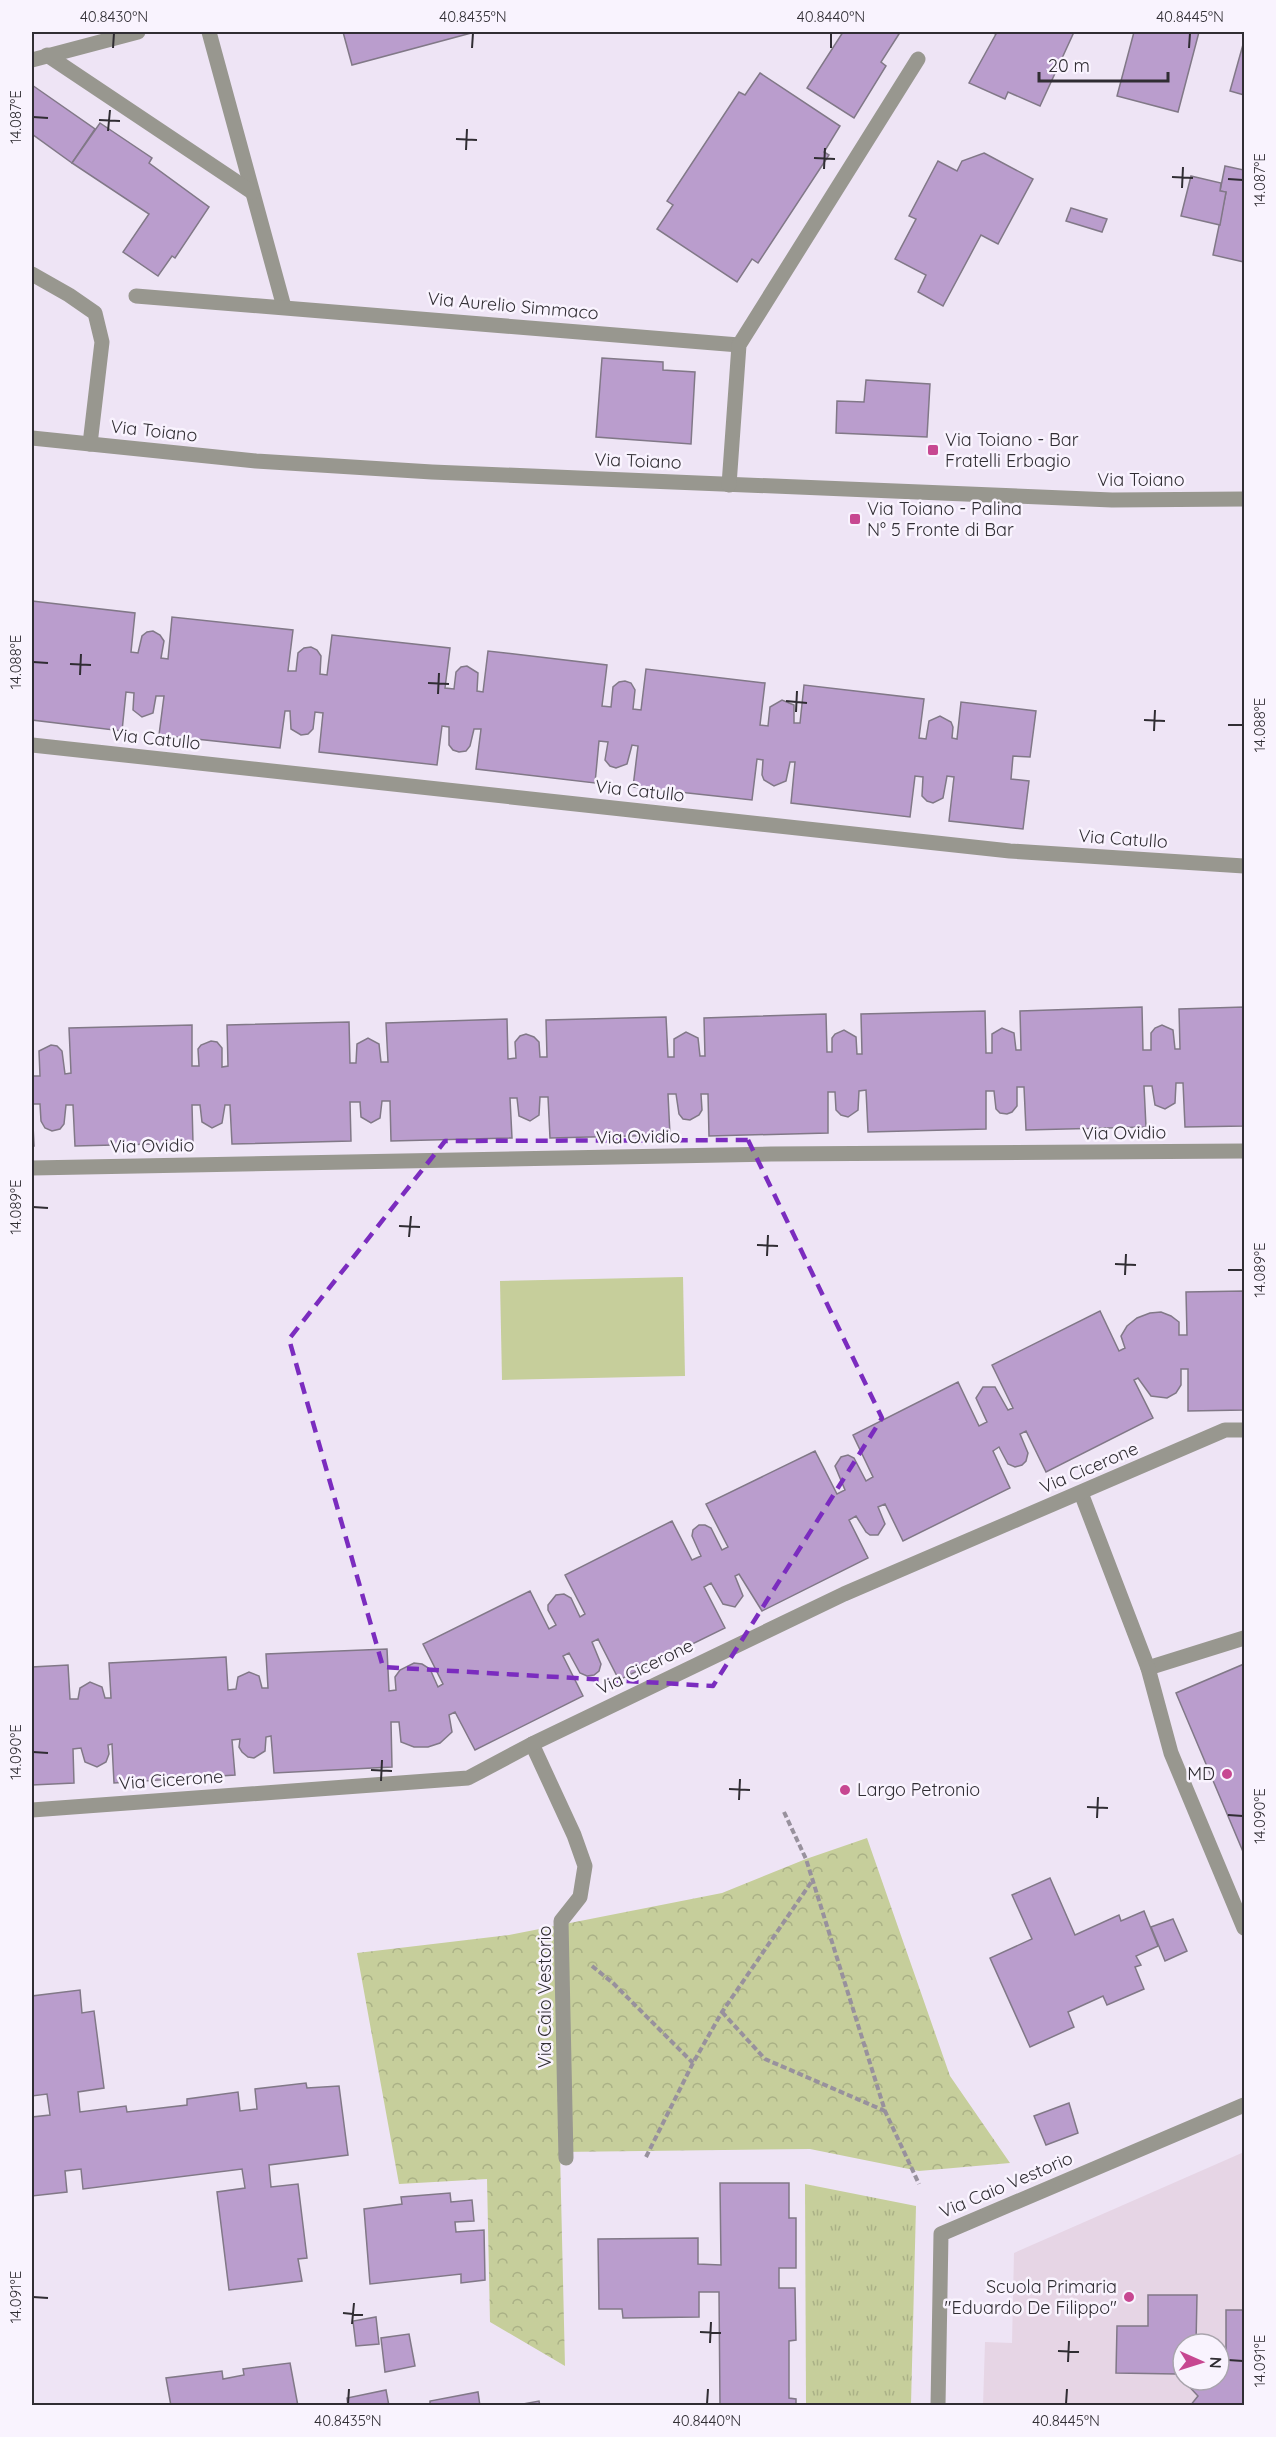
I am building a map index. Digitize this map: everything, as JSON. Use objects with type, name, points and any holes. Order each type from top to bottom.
[{"type":"street","points":[[32,60],[138,32]]},
{"type":"street","points":[[209,32],[284,307]]},
{"type":"street","points":[[47,56],[252,192]]},
{"type":"street","points":[[729,485],[739,345],[918,59]]},
{"type":"street","points":[[32,274],[95,313],[102,342],[90,444]]},
{"type":"street","name":"Via Aurelio Simmaco","points":[[136,296],[739,345]]},
{"type":"street","name":"Via Toiano","points":[[32,438],[256,461],[444,472],[1112,500],[1245,500]]},
{"type":"street","name":"Via Catullo","points":[[32,745],[1010,850],[1245,866]]},
{"type":"street","name":"Via Ovidio","points":[[32,1168],[771,1154],[1245,1151]]},
{"type":"street","name":"Via Cicerone","points":[[32,1810],[468,1778],[532,1744],[844,1594],[1225,1430],[1245,1430]]},
{"type":"street","points":[[1081,1492],[1148,1668],[1171,1754],[1245,1928]]},
{"type":"street","points":[[1148,1668],[1245,1638]]},
{"type":"street","name":"Via Caio Vestorio","points":[[532,1744],[574,1835],[585,1866],[580,1897],[561,1921],[566,2158]]},
{"type":"street","name":"Via Caio Vestorio","points":[[938,2406],[941,2234],[1245,2106]]},
{"type":"path","points":[[784,1812],[806,1859],[885,2111],[919,2184]]},
{"type":"path","points":[[646,2157],[693,2062],[722,2012],[813,1880]]},
{"type":"path","points":[[562,1941],[613,1983],[693,2062]]},
{"type":"path","points":[[722,2012],[765,2059],[885,2111]]},
{"type":"highlighted area","points":[[748,1140],[882,1418],[713,1686],[383,1667],[289,1339],[445,1141]]},
{"type":"shaded area","name":"Scuola Primaria \"Eduardo De Filippo\"","points":[[1244,2152],[1244,2405],[983,2406],[985,2342],[1012,2343],[1014,2253]]},
{"type":"green space","points":[[683,1277],[685,1376],[502,1380],[500,1281]]},
{"type":"green space","points":[[867,1838],[950,2076],[1010,2163],[919,2171],[810,2149],[560,2152],[565,2366],[490,2322],[487,2179],[399,2184],[357,1953],[509,1935],[722,1893],[806,1859]]},
{"type":"green space","points":[[805,2184],[916,2206],[911,2405],[806,2405]]},
{"type":"building","points":[[343,32],[475,32],[352,65]]},
{"type":"building","points":[[843,32],[895,32],[899,34],[881,62],[886,66],[854,118],[807,88]]},
{"type":"building","points":[[990,32],[1074,32],[1040,106],[1008,92],[1005,99],[969,83],[996,34]]},
{"type":"building","points":[[1134,32],[1199,32],[1178,112],[1117,96]]},
{"type":"building","points":[[1244,41],[1244,95],[1230,91]]},
{"type":"building","points":[[760,73],[840,126],[824,152],[829,155],[758,263],[752,259],[737,282],[657,229],[673,205],[667,201],[739,92],[745,95]]},
{"type":"building","points":[[32,85],[95,129],[72,163],[32,134]]},
{"type":"building","points":[[100,123],[152,158],[149,163],[209,207],[175,258],[172,256],[158,276],[123,252],[149,214],[72,163]]},
{"type":"building","points":[[984,153],[1033,179],[998,244],[981,235],[943,306],[918,292],[926,275],[895,259],[916,219],[909,216],[938,161],[957,171],[962,161]]},
{"type":"building","points":[[1225,166],[1244,170],[1244,262],[1213,255],[1226,192],[1220,191]]},
{"type":"building","points":[[1191,176],[1221,183],[1220,191],[1226,192],[1220,225],[1181,216]]},
{"type":"building","points":[[1071,208],[1107,219],[1102,232],[1066,221]]},
{"type":"building","points":[[602,358],[663,362],[663,370],[695,372],[691,444],[596,437]]},
{"type":"building","points":[[866,380],[930,384],[927,437],[836,433],[837,401],[864,402]]},
{"type":"building","points":[[32,601],[135,613],[131,652],[138,653],[142,636],[153,631],[164,641],[161,658],[168,659],[172,617],[293,630],[288,671],[296,671],[298,653],[304,648],[311,647],[321,656],[320,674],[327,675],[332,635],[450,648],[445,688],[454,689],[456,672],[461,667],[467,666],[478,673],[477,691],[483,692],[488,651],[607,665],[602,706],[611,707],[613,687],[625,681],[631,683],[635,690],[633,709],[641,710],[646,669],[765,683],[760,725],[768,726],[770,707],[782,700],[794,705],[794,723],[800,723],[804,685],[924,699],[919,738],[926,739],[929,721],[940,716],[951,722],[952,738],[957,739],[961,702],[1036,711],[1030,757],[1013,756],[1011,779],[1029,781],[1023,829],[949,821],[954,777],[947,776],[943,798],[933,803],[922,796],[923,777],[915,776],[910,817],[791,803],[795,762],[790,762],[786,781],[774,786],[764,780],[763,760],[757,759],[752,800],[633,787],[638,746],[632,745],[627,764],[616,768],[610,766],[605,760],[608,742],[599,741],[595,783],[476,769],[481,729],[474,729],[470,746],[466,751],[459,752],[453,750],[449,745],[449,727],[442,726],[437,765],[319,752],[323,713],[315,712],[313,729],[308,734],[301,735],[291,729],[290,711],[285,711],[280,748],[159,735],[164,696],[156,696],[153,713],[142,717],[133,710],[134,693],[126,692],[122,731],[32,720]]},
{"type":"building","points":[[1142,1007],[1143,1050],[1151,1050],[1151,1033],[1162,1025],[1173,1030],[1175,1049],[1180,1049],[1179,1009],[1244,1007],[1244,1126],[1185,1127],[1183,1083],[1176,1083],[1175,1103],[1165,1109],[1155,1105],[1152,1086],[1144,1086],[1146,1127],[1026,1130],[1024,1087],[1017,1087],[1017,1106],[1007,1114],[1000,1113],[996,1109],[994,1091],[986,1091],[986,1129],[868,1132],[866,1090],[859,1091],[858,1110],[848,1117],[836,1110],[835,1092],[828,1092],[828,1133],[709,1136],[708,1094],[701,1094],[702,1110],[699,1115],[690,1120],[683,1119],[679,1114],[676,1094],[668,1094],[670,1135],[550,1138],[548,1097],[540,1097],[539,1115],[530,1121],[519,1116],[517,1098],[510,1098],[512,1138],[391,1141],[390,1101],[382,1101],[380,1118],[371,1123],[361,1117],[360,1102],[350,1102],[351,1141],[232,1144],[230,1105],[225,1105],[222,1123],[212,1128],[202,1122],[200,1105],[192,1105],[193,1143],[75,1146],[73,1105],[66,1105],[64,1124],[60,1129],[52,1131],[45,1128],[41,1121],[40,1104],[32,1104],[32,1076],[40,1076],[39,1051],[51,1045],[57,1046],[62,1051],[65,1074],[71,1073],[69,1028],[192,1025],[192,1066],[199,1066],[198,1049],[201,1045],[211,1041],[217,1042],[222,1048],[222,1067],[228,1066],[227,1025],[349,1022],[350,1063],[356,1063],[357,1044],[368,1038],[379,1044],[381,1062],[388,1062],[386,1023],[507,1019],[508,1059],[516,1058],[515,1042],[520,1036],[526,1034],[539,1042],[540,1057],[547,1057],[546,1020],[666,1017],[668,1057],[674,1057],[674,1039],[686,1032],[698,1038],[700,1056],[705,1056],[704,1018],[826,1014],[827,1052],[832,1052],[832,1038],[835,1034],[844,1030],[856,1037],[857,1054],[862,1054],[861,1014],[985,1011],[986,1053],[992,1053],[992,1034],[1002,1028],[1014,1033],[1016,1050],[1021,1050],[1020,1011]]},
{"type":"building","points":[[32,1104],[34,1146],[32,1146]]},
{"type":"building","points":[[1244,1291],[1244,1410],[1188,1411],[1188,1369],[1181,1369],[1181,1385],[1176,1393],[1167,1398],[1151,1396],[1138,1378],[1134,1380],[1153,1418],[1046,1472],[1026,1431],[1020,1434],[1028,1453],[1022,1465],[1015,1467],[1008,1464],[999,1447],[993,1451],[1010,1488],[903,1541],[885,1504],[878,1507],[885,1524],[878,1535],[870,1535],[866,1532],[856,1516],[849,1520],[868,1558],[762,1611],[739,1574],[735,1576],[743,1596],[735,1607],[723,1604],[711,1583],[704,1587],[725,1628],[619,1680],[598,1639],[592,1642],[601,1664],[599,1671],[594,1675],[587,1676],[580,1673],[569,1653],[563,1656],[583,1696],[475,1750],[455,1712],[449,1715],[452,1732],[440,1743],[428,1747],[414,1747],[401,1742],[399,1722],[391,1722],[392,1767],[274,1773],[271,1736],[266,1737],[265,1751],[254,1758],[242,1752],[239,1747],[240,1739],[232,1740],[235,1775],[114,1783],[112,1744],[108,1745],[109,1754],[106,1762],[97,1767],[85,1762],[81,1748],[73,1749],[74,1783],[32,1785],[32,1667],[68,1665],[70,1699],[78,1699],[80,1688],[90,1682],[102,1687],[105,1698],[111,1698],[109,1663],[226,1657],[228,1690],[236,1689],[238,1677],[249,1672],[259,1676],[262,1688],[268,1688],[266,1654],[387,1649],[389,1691],[396,1690],[395,1677],[400,1670],[414,1663],[422,1664],[430,1669],[438,1687],[443,1684],[423,1644],[530,1591],[549,1629],[556,1625],[548,1610],[548,1605],[556,1595],[564,1594],[571,1598],[580,1617],[585,1614],[565,1575],[672,1521],[692,1560],[701,1556],[692,1536],[693,1530],[699,1525],[711,1528],[722,1550],[728,1547],[706,1504],[815,1451],[837,1494],[845,1490],[835,1466],[841,1457],[848,1455],[854,1458],[866,1481],[873,1477],[853,1435],[958,1382],[979,1426],[987,1422],[976,1398],[983,1387],[995,1387],[1008,1410],[1013,1408],[992,1365],[1100,1311],[1119,1351],[1125,1348],[1121,1336],[1127,1326],[1137,1318],[1150,1313],[1161,1312],[1171,1316],[1179,1322],[1179,1335],[1187,1335],[1186,1292]]},
{"type":"building","name":"MD","points":[[1244,1664],[1244,1854],[1176,1693]]},
{"type":"building","points":[[1050,1878],[1075,1935],[1119,1915],[1121,1921],[1144,1911],[1158,1946],[1136,1956],[1141,1965],[1135,1967],[1144,1989],[1107,2005],[1103,1996],[1068,2012],[1074,2027],[1030,2047],[990,1958],[1032,1939],[1012,1895]]},
{"type":"building","points":[[1173,1919],[1187,1951],[1165,1961],[1151,1927]]},
{"type":"building","points":[[80,1990],[82,2013],[94,2011],[104,2088],[78,2092],[80,2112],[126,2106],[127,2112],[187,2105],[187,2099],[238,2092],[240,2111],[257,2109],[255,2089],[306,2083],[307,2088],[339,2086],[348,2155],[269,2165],[271,2187],[298,2184],[307,2258],[298,2259],[302,2281],[229,2290],[217,2192],[245,2188],[242,2169],[83,2189],[81,2169],[65,2171],[67,2192],[32,2196],[32,2117],[50,2115],[47,2094],[32,2096],[32,1996]]},
{"type":"building","points":[[1069,2103],[1078,2133],[1046,2145],[1034,2116]]},
{"type":"building","points":[[720,2183],[789,2183],[789,2218],[796,2218],[796,2268],[779,2268],[779,2288],[795,2288],[796,2340],[789,2341],[789,2398],[796,2399],[796,2406],[720,2406],[719,2292],[699,2292],[699,2317],[623,2318],[622,2309],[599,2309],[598,2239],[698,2238],[698,2264],[721,2265]]},
{"type":"building","points":[[450,2193],[451,2202],[472,2200],[474,2221],[455,2222],[456,2232],[484,2230],[485,2280],[461,2283],[461,2274],[370,2284],[364,2209],[402,2204],[401,2197]]},
{"type":"building","points":[[1148,2295],[1197,2295],[1196,2332],[1171,2332],[1171,2374],[1116,2373],[1117,2326],[1148,2326]]},
{"type":"building","points":[[1226,2310],[1244,2310],[1244,2406],[1190,2406],[1198,2396],[1194,2392],[1231,2392],[1231,2332],[1226,2332]]},
{"type":"building","points":[[376,2317],[379,2344],[356,2346],[353,2321]]},
{"type":"building","points":[[409,2334],[415,2366],[385,2372],[381,2338]]},
{"type":"building","points":[[290,2363],[298,2406],[171,2406],[166,2378],[222,2371],[223,2379],[244,2375],[243,2369]]},
{"type":"building","points":[[386,2390],[389,2406],[348,2406],[347,2398]]},
{"type":"building","points":[[478,2392],[480,2406],[430,2406],[430,2401]]},
{"type":"building","points":[[539,2401],[540,2406],[512,2406]]},
{"type":"place","name":"Via Toiano - Bar Fratelli Erbagio","points":[[933,450]]},
{"type":"place","name":"Via Toiano - Palina N° 5 Fronte di Bar","points":[[855,519]]},
{"type":"place","name":"MD","points":[[1227,1774]]},
{"type":"place","name":"Largo Petronio","points":[[845,1790]]},
{"type":"place","name":"Scuola Primaria \"Eduardo De Filippo\"","points":[[1129,2297]]}]
